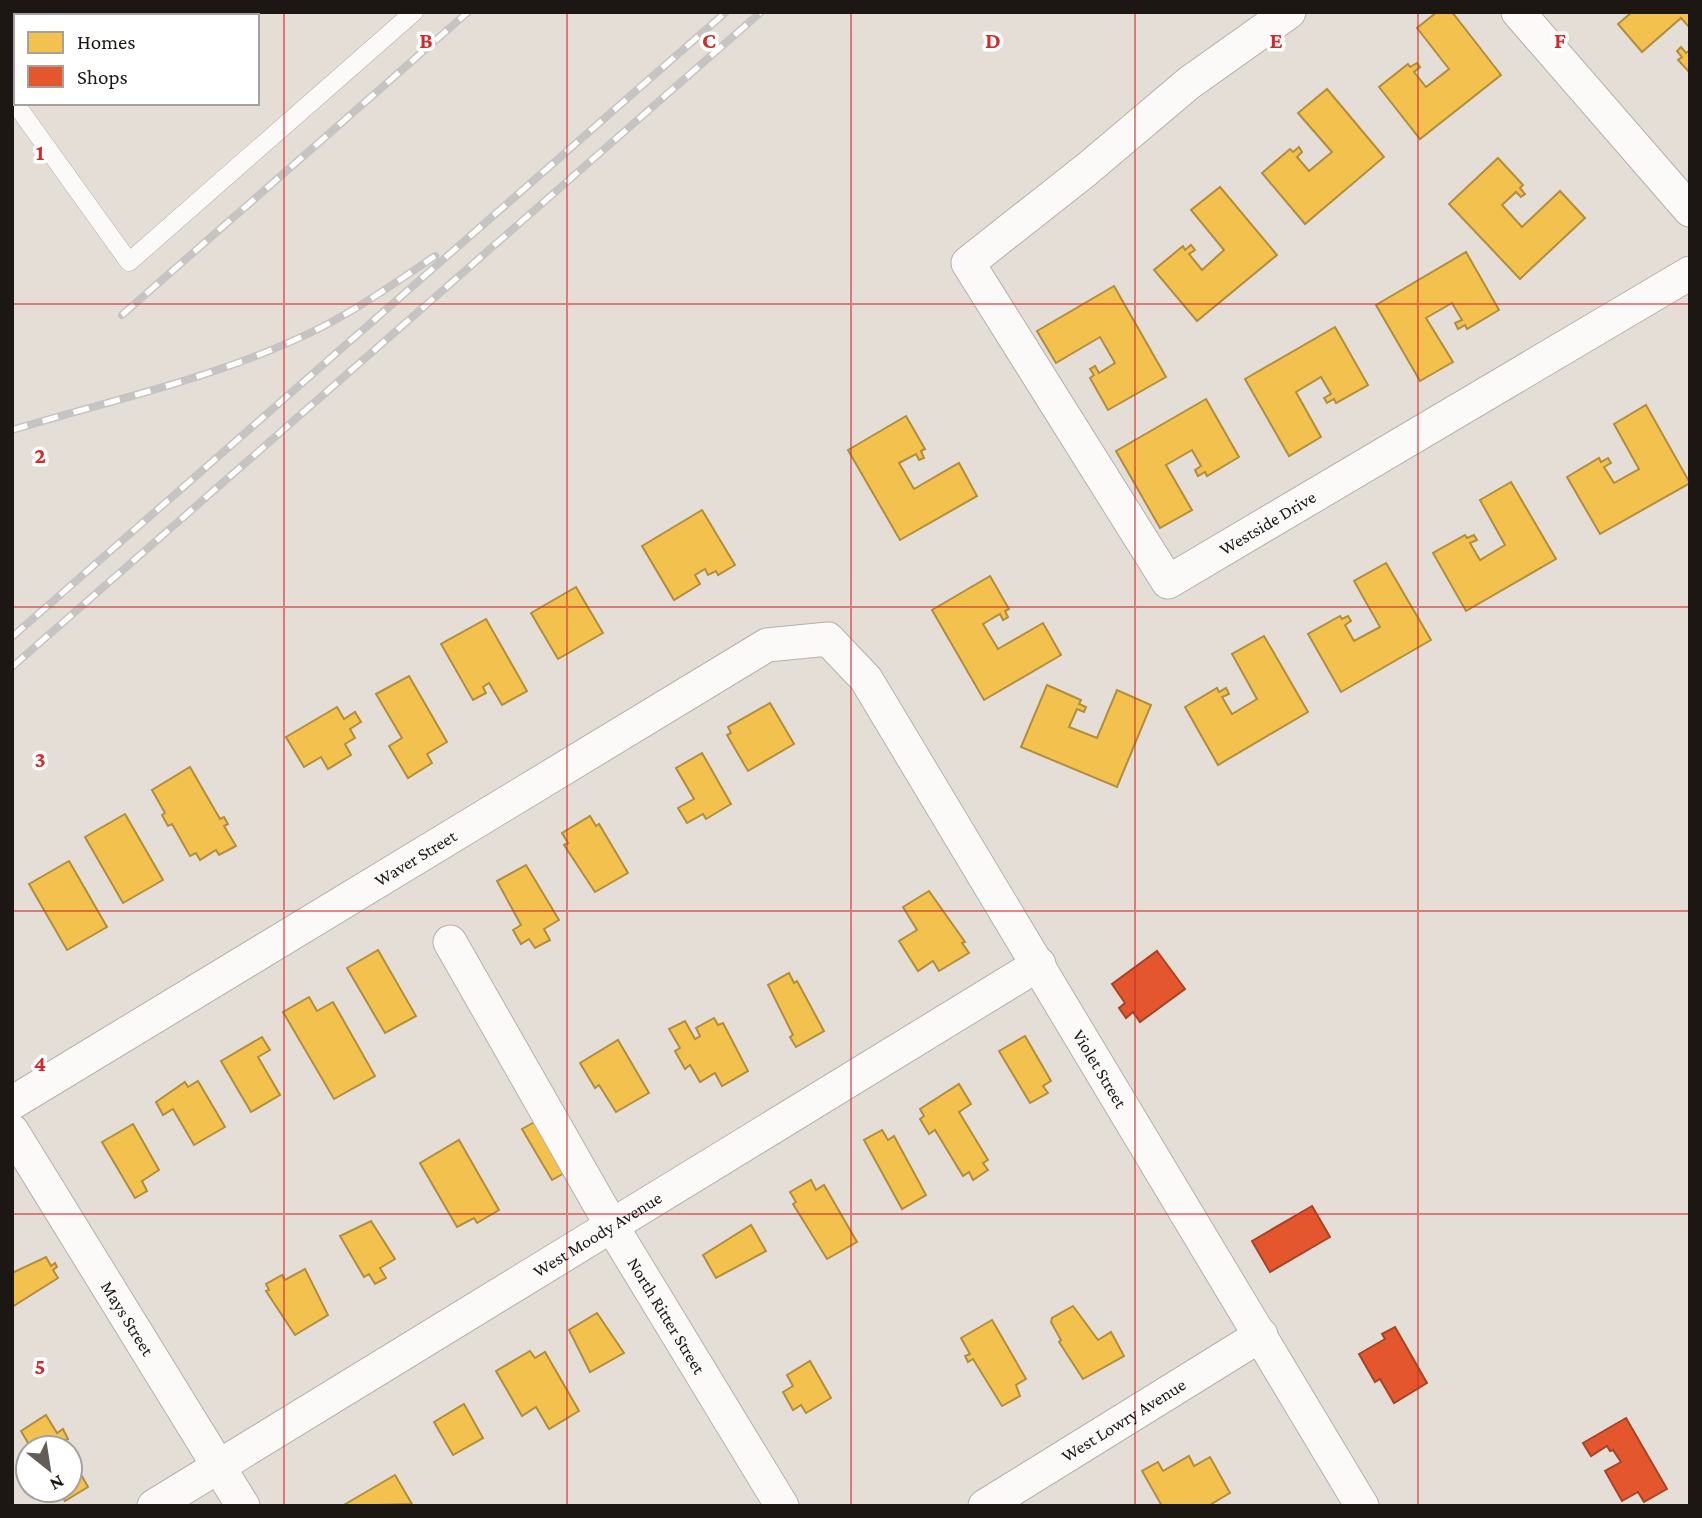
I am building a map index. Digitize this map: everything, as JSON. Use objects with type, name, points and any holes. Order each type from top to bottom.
[{"type":"street","name":"Westside Drive","points":[[1289,12],[1189,83],[1086,170],[968,263],[1168,582],[1690,273]]},
{"type":"street","points":[[1518,12],[1690,210]]},
{"type":"street","name":"Violet Street","points":[[828,639],[866,679],[1362,1506]]},
{"type":"street","name":"Waver Street","points":[[12,1103],[767,645],[828,639]]},
{"type":"street","name":"North Ritter Street","points":[[450,942],[613,1228],[782,1506]]},
{"type":"street","name":"West Moody Avenue","points":[[154,1506],[613,1228],[1039,964]]},
{"type":"street","name":"Mays Street","points":[[12,1131],[243,1506]]},
{"type":"street","name":"West Lowry Avenue","points":[[985,1506],[1261,1335]]},
{"type":"lane","points":[[16,105],[129,262],[408,14]]},
{"type":"building: Homes","points":[[1437,12],[1452,12],[1501,75],[1420,139],[1379,87],[1408,64],[1410,67],[1417,63],[1420,67],[1414,72],[1426,87],[1449,69],[1417,28]]},
{"type":"building: Homes","points":[[1632,12],[1690,12],[1690,28],[1681,18],[1642,52],[1618,24]]},
{"type":"building: Homes","points":[[1681,47],[1686,53],[1690,50],[1690,73],[1678,60],[1682,57],[1677,51]]},
{"type":"building: Homes","points":[[1327,89],[1384,157],[1305,224],[1262,173],[1290,149],[1293,152],[1299,147],[1302,152],[1297,157],[1309,171],[1332,152],[1298,113]]},
{"type":"building: Homes","points":[[1498,158],[1523,185],[1520,188],[1525,194],[1521,197],[1516,192],[1502,205],[1522,227],[1560,191],[1585,218],[1520,279],[1449,204]]},
{"type":"building: Homes","points":[[1220,187],[1277,255],[1197,321],[1154,270],[1183,246],[1185,250],[1191,245],[1195,250],[1189,254],[1202,270],[1224,250],[1191,210]]},
{"type":"building: Homes","points":[[1466,252],[1499,310],[1467,329],[1465,325],[1458,329],[1455,323],[1462,320],[1452,303],[1426,318],[1453,362],[1420,381],[1376,305]]},
{"type":"building: Homes","points":[[1114,286],[1166,377],[1108,410],[1090,378],[1094,375],[1090,369],[1095,366],[1099,373],[1115,363],[1100,337],[1056,363],[1037,331]]},
{"type":"building: Homes","points":[[1335,327],[1368,385],[1336,403],[1334,399],[1327,403],[1324,398],[1331,394],[1321,377],[1296,392],[1321,437],[1289,456],[1245,379]]},
{"type":"building: Homes","points":[[1206,399],[1239,457],[1207,476],[1205,472],[1198,476],[1195,470],[1201,466],[1192,450],[1166,465],[1192,510],[1160,528],[1116,451]]},
{"type":"building: Homes","points":[[1646,405],[1690,483],[1600,534],[1567,477],[1599,458],[1601,462],[1608,458],[1611,463],[1604,467],[1614,483],[1639,469],[1614,424]]},
{"type":"building: Homes","points":[[906,416],[925,449],[921,451],[924,458],[919,460],[916,454],[899,463],[914,489],[959,463],[977,496],[900,540],[848,450]]},
{"type":"building: Homes","points":[[1511,482],[1556,559],[1466,611],[1433,553],[1465,535],[1467,538],[1474,535],[1477,540],[1470,543],[1480,560],[1505,545],[1480,500]]},
{"type":"building: Homes","points":[[702,510],[735,565],[718,575],[716,571],[708,575],[705,569],[695,575],[700,584],[674,600],[642,546]]},
{"type":"building: Homes","points":[[1386,563],[1431,640],[1341,692],[1308,634],[1340,616],[1342,619],[1348,616],[1351,621],[1345,625],[1354,641],[1380,627],[1354,581]]},
{"type":"building: Homes","points":[[990,576],[1009,609],[1005,611],[1008,617],[1003,620],[1000,614],[983,624],[998,649],[1043,623],[1061,655],[984,700],[932,610]]},
{"type":"building: Homes","points":[[576,587],[603,633],[558,659],[531,613]]},
{"type":"building: Homes","points":[[486,619],[527,691],[502,705],[489,683],[483,687],[486,693],[473,700],[441,644]]},
{"type":"building: Homes","points":[[1264,636],[1308,712],[1218,765],[1185,707],[1217,688],[1219,692],[1226,688],[1229,694],[1222,697],[1232,714],[1257,699],[1232,654]]},
{"type":"building: Homes","points":[[409,676],[447,742],[427,754],[432,763],[408,778],[389,746],[402,738],[376,694]]},
{"type":"building: Homes","points":[[1047,685],[1081,700],[1079,704],[1086,707],[1084,712],[1077,709],[1069,727],[1097,738],[1117,690],[1151,705],[1117,787],[1021,747]]},
{"type":"building: Homes","points":[[770,703],[794,744],[748,771],[727,735],[731,733],[728,727]]},
{"type":"building: Homes","points":[[337,707],[344,719],[355,712],[361,722],[350,729],[355,738],[345,744],[351,755],[328,769],[321,757],[304,767],[286,737]]},
{"type":"building: Homes","points":[[702,753],[731,804],[706,819],[703,814],[687,823],[678,808],[694,799],[676,768]]},
{"type":"building: Homes","points":[[190,767],[220,819],[224,817],[228,824],[224,826],[236,846],[219,855],[216,850],[200,860],[196,853],[190,856],[172,824],[168,826],[162,815],[165,813],[152,790]]},
{"type":"building: Homes","points":[[125,814],[163,880],[123,903],[85,837]]},
{"type":"building: Homes","points":[[590,816],[596,826],[599,824],[628,873],[595,892],[564,845],[568,843],[562,833]]},
{"type":"building: Homes","points":[[69,861],[107,927],[67,950],[29,884]]},
{"type":"building: Homes","points":[[526,865],[559,920],[544,929],[550,940],[535,948],[529,939],[521,944],[513,930],[521,925],[497,881]]},
{"type":"building: Homes","points":[[929,891],[965,942],[962,943],[969,953],[939,971],[933,961],[918,971],[899,941],[917,930],[903,907]]},
{"type":"building: Homes","points":[[378,950],[416,1016],[385,1033],[347,968]]},
{"type":"building: Homes","points":[[789,973],[794,983],[797,981],[824,1031],[796,1047],[790,1037],[793,1035],[768,985]]},
{"type":"building: Homes","points":[[309,997],[317,1011],[333,1002],[375,1076],[334,1099],[283,1012]]},
{"type":"building: Homes","points":[[714,1018],[718,1025],[723,1023],[748,1071],[722,1086],[715,1073],[700,1082],[690,1065],[685,1069],[675,1051],[680,1048],[669,1029],[685,1021],[695,1039],[700,1036],[696,1028]]},
{"type":"building: Homes","points":[[1025,1036],[1051,1081],[1043,1086],[1048,1093],[1030,1103],[999,1051]]},
{"type":"building: Homes","points":[[262,1037],[270,1050],[258,1057],[280,1095],[251,1112],[221,1061]]},
{"type":"building: Homes","points":[[618,1040],[649,1093],[616,1112],[599,1085],[595,1088],[580,1063]]},
{"type":"building: Homes","points":[[198,1081],[225,1127],[194,1145],[173,1109],[163,1115],[156,1102],[185,1082],[188,1087]]},
{"type":"building: Homes","points":[[959,1084],[971,1104],[959,1112],[988,1160],[983,1163],[988,1170],[973,1180],[969,1172],[963,1176],[935,1130],[929,1134],[920,1119],[924,1116],[920,1109]]},
{"type":"building: Homes","points":[[545,1116],[575,1167],[552,1180],[522,1129]]},
{"type":"building: Homes","points":[[133,1124],[159,1170],[142,1181],[147,1191],[135,1198],[102,1142]]},
{"type":"building: Homes","points":[[882,1130],[888,1140],[894,1136],[926,1195],[902,1209],[864,1140]]},
{"type":"building: Homes","points":[[459,1140],[499,1210],[477,1223],[474,1218],[457,1227],[420,1163]]},
{"type":"building: Homes","points":[[811,1180],[816,1190],[824,1185],[857,1242],[827,1259],[793,1204],[796,1202],[790,1192]]},
{"type":"building: Homes","points":[[371,1221],[395,1259],[380,1268],[386,1278],[375,1284],[369,1274],[364,1277],[340,1236]]},
{"type":"building: Homes","points":[[751,1225],[766,1251],[716,1278],[703,1255]]},
{"type":"building: Homes","points":[[46,1257],[51,1266],[55,1263],[57,1267],[53,1270],[58,1278],[12,1307],[12,1273]]},
{"type":"building: Homes","points":[[305,1269],[328,1315],[295,1335],[266,1291],[269,1290],[266,1284],[282,1275],[285,1280]]},
{"type":"building: Homes","points":[[1073,1306],[1098,1340],[1111,1332],[1124,1356],[1083,1379],[1059,1342],[1061,1340],[1051,1322],[1052,1318]]},
{"type":"building: Homes","points":[[597,1313],[624,1353],[590,1372],[569,1330]]},
{"type":"building: Homes","points":[[992,1320],[1026,1379],[1016,1385],[1020,1396],[1002,1406],[973,1359],[968,1362],[965,1356],[970,1354],[961,1338]]},
{"type":"building: Homes","points":[[530,1351],[535,1358],[545,1352],[579,1411],[549,1429],[536,1407],[522,1416],[496,1371]]},
{"type":"building: Homes","points":[[810,1361],[831,1398],[806,1413],[801,1405],[793,1410],[783,1392],[793,1386],[787,1375]]},
{"type":"building: Homes","points":[[464,1404],[483,1438],[453,1455],[434,1422]]},
{"type":"building: Homes","points":[[46,1415],[57,1433],[63,1429],[66,1434],[23,1434],[21,1431]]},
{"type":"building: Homes","points":[[1189,1456],[1194,1466],[1210,1457],[1230,1493],[1208,1506],[1162,1506],[1142,1471],[1158,1462],[1163,1471]]},
{"type":"building: Homes","points":[[395,1475],[412,1504],[342,1506]]},
{"type":"building: Shops","points":[[1157,951],[1185,989],[1140,1022],[1133,1012],[1126,1018],[1119,1008],[1125,1003],[1112,984]]},
{"type":"building: Shops","points":[[1312,1206],[1330,1237],[1270,1272],[1252,1241]]},
{"type":"building: Shops","points":[[1395,1327],[1427,1383],[1394,1403],[1380,1379],[1375,1382],[1359,1354],[1385,1339],[1382,1334]]},
{"type":"building: Shops","points":[[1626,1418],[1667,1489],[1644,1502],[1638,1492],[1622,1501],[1605,1471],[1621,1462],[1613,1450],[1610,1451],[1607,1446],[1591,1456],[1583,1443]]},
{"type":"railway","points":[[122,315],[468,12]]},
{"type":"railway","points":[[12,637],[726,12]]},
{"type":"railway","points":[[12,667],[761,12]]},
{"type":"railway","points":[[12,430],[208,373],[285,344],[351,311],[435,256]]}]
